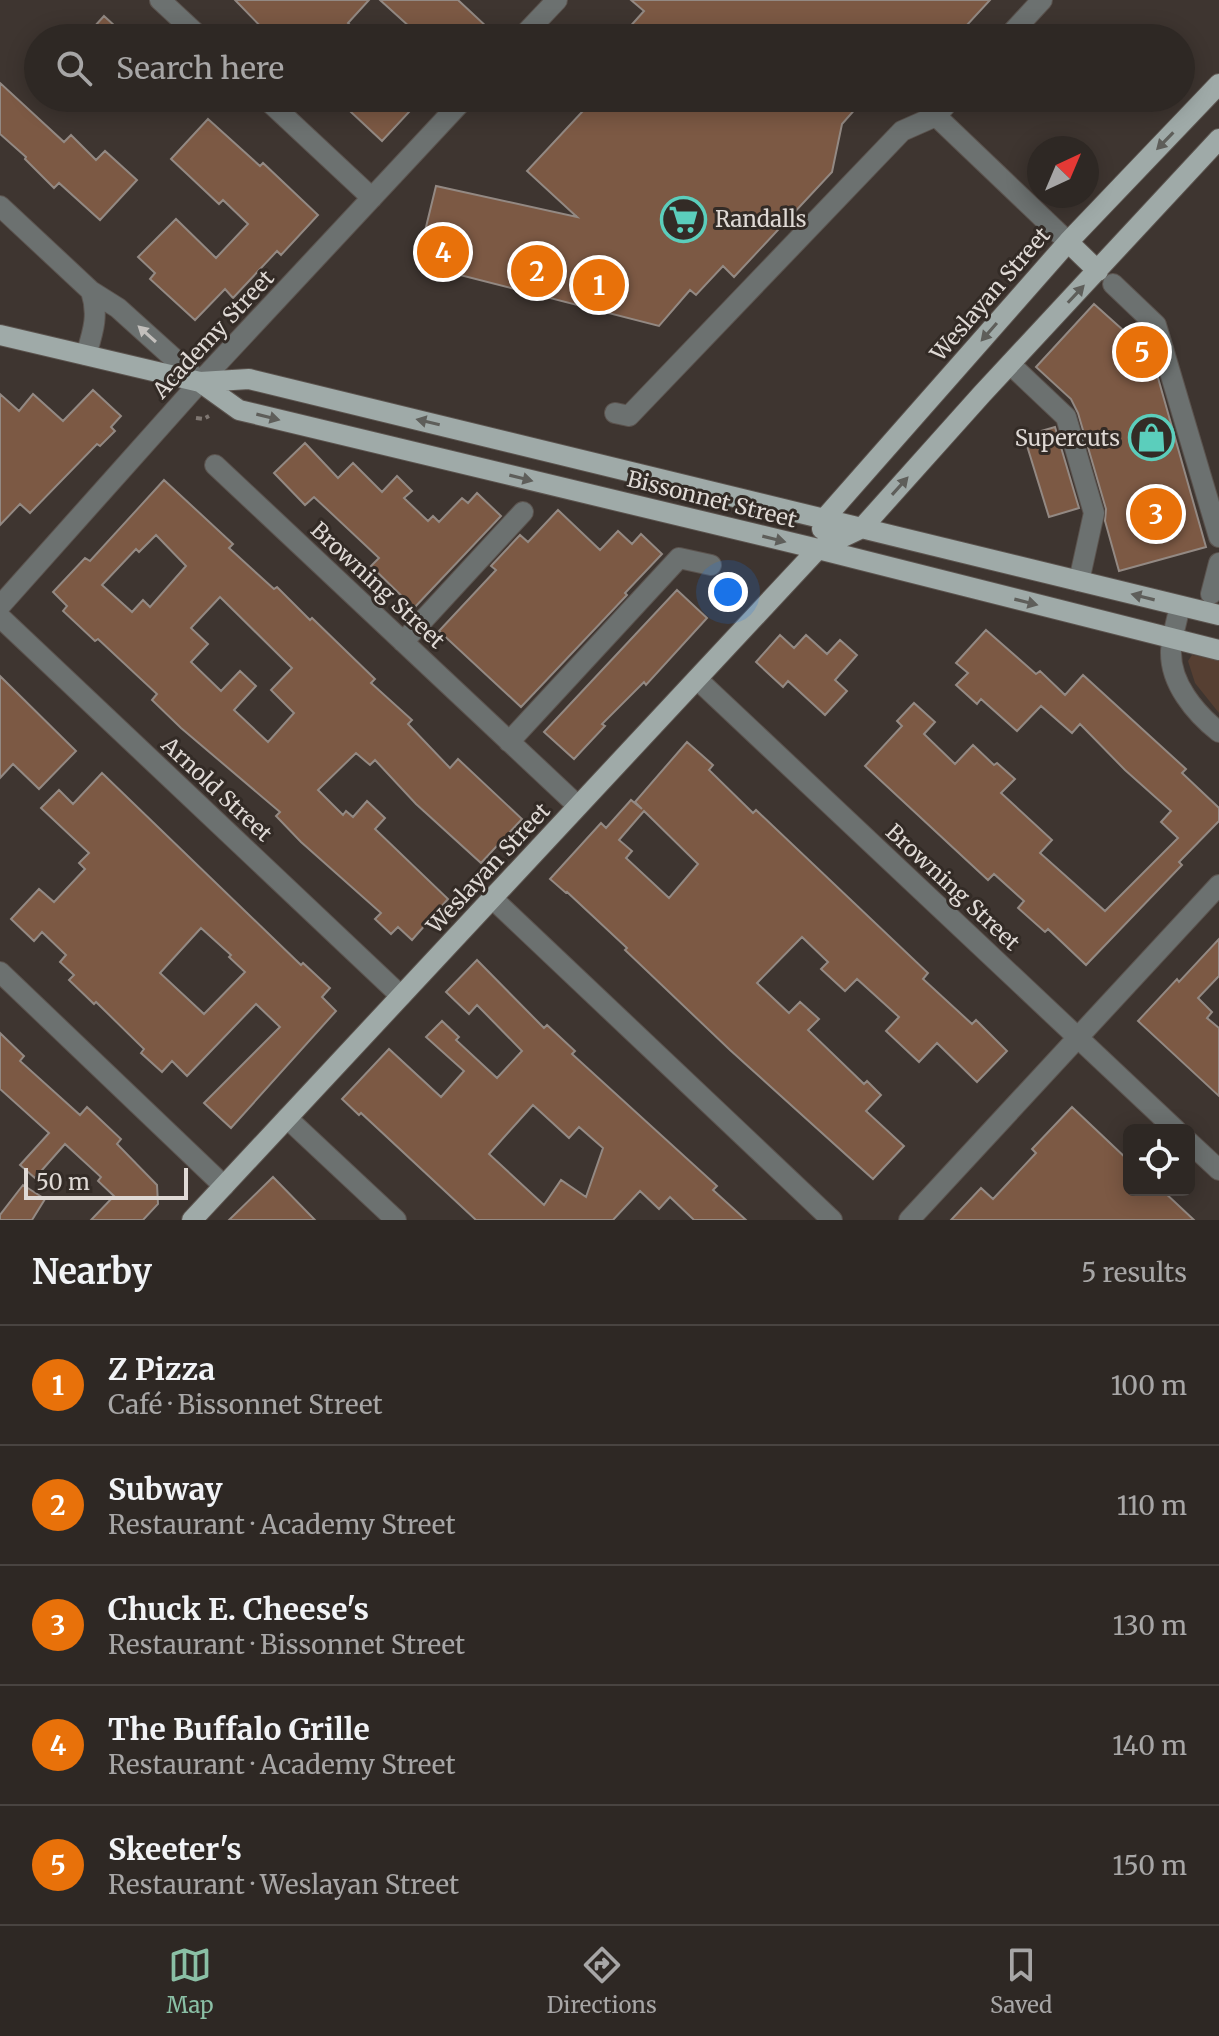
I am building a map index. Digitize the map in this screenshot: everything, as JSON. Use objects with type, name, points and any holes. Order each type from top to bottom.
[{"type":"main road","name":"Weslayan Street","points":[[1195,109],[1219,84]]},
{"type":"main road","name":"Weslayan Street","points":[[818,549],[825,518],[1068,242],[1192,112]]},
{"type":"main road","name":"Weslayan Street","points":[[192,1220],[818,549],[862,528],[1010,364],[1106,278],[1219,139]]},
{"type":"main road","points":[[1068,242],[1106,278]]},
{"type":"main road","name":"Bissonnet Street","points":[[0,335],[200,382],[249,379],[1219,615]]},
{"type":"main road","name":"Bissonnet Street","points":[[200,382],[239,410],[818,549],[1219,650]]},
{"type":"street","points":[[160,0],[186,24]]},
{"type":"street","points":[[1020,24],[1042,0]]},
{"type":"street","points":[[532,24],[548,3]]},
{"type":"street","points":[[280,112],[372,198]]},
{"type":"street","name":"Academy Street","points":[[0,606],[200,382],[452,112]]},
{"type":"street","points":[[615,413],[629,416],[902,131],[940,112]]},
{"type":"street","points":[[936,116],[1068,242]]},
{"type":"street","points":[[0,206],[91,291],[118,308],[200,382]]},
{"type":"street","points":[[1106,278],[1156,325],[1219,537]]},
{"type":"street","points":[[86,355],[96,323],[96,307],[91,291]]},
{"type":"street","points":[[1010,364],[1066,417],[1094,513],[1079,581]]},
{"type":"street","name":"Browning Street","points":[[215,465],[578,806]]},
{"type":"street","points":[[403,642],[523,512]]},
{"type":"street","points":[[509,742],[679,558],[711,565]]},
{"type":"street","points":[[1211,594],[1219,563]]},
{"type":"street","points":[[1180,606],[1171,653],[1177,683],[1202,718],[1219,732]]},
{"type":"street","name":"Arnold Street","points":[[0,617],[401,996]]},
{"type":"street","name":"Browning Street","points":[[697,679],[1170,1124]]},
{"type":"street","points":[[909,1220],[1219,885]]},
{"type":"street","points":[[492,898],[832,1220]]},
{"type":"street","points":[[0,972],[224,1186]]},
{"type":"street","points":[[287,1118],[396,1220]]},
{"type":"street","points":[[1195,1148],[1219,1170]]},
{"type":"path","points":[[196,418],[209,416]]},
{"type":"shaded area","points":[[1192,655],[1219,660],[1219,713],[1195,683],[1188,661]]},
{"type":"building","points":[[235,0],[369,0],[349,24],[258,24]]},
{"type":"building","points":[[380,0],[458,0],[484,24],[407,24]]},
{"type":"building","points":[[631,0],[990,0],[968,24],[632,24],[644,11]]},
{"type":"building","points":[[104,16],[113,24],[97,24]]},
{"type":"building","points":[[0,83],[24,105],[24,112],[31,112],[64,142],[71,135],[96,160],[105,151],[137,180],[100,220],[59,183],[54,188],[0,134]]},
{"type":"building","points":[[351,112],[409,112],[382,141]]},
{"type":"building","name":"Randalls","points":[[582,112],[853,112],[842,124],[832,172],[734,277],[723,266],[696,295],[690,290],[659,326],[417,264],[436,186],[577,217],[527,171]]},
{"type":"building","points":[[208,119],[260,166],[263,163],[318,215],[281,255],[277,251],[233,298],[225,289],[195,320],[150,279],[155,273],[138,257],[176,219],[216,258],[248,224],[223,200],[219,204],[171,159]]},
{"type":"building","points":[[1094,304],[1133,339],[1147,339],[1206,547],[1119,571],[1105,521],[1106,509],[1078,413],[1071,399],[1036,367]]},
{"type":"building","points":[[93,390],[121,416],[111,427],[115,431],[100,446],[97,444],[30,513],[20,504],[0,525],[0,394],[19,411],[33,394],[63,421]]},
{"type":"building","points":[[1055,427],[1079,508],[1049,517],[1024,436]]},
{"type":"building","points":[[305,443],[338,478],[353,463],[382,492],[397,476],[412,491],[404,498],[428,521],[433,516],[439,522],[462,498],[468,503],[477,493],[501,516],[414,608],[371,566],[379,558],[314,497],[305,505],[274,473]]},
{"type":"building","points":[[164,480],[233,544],[229,548],[274,589],[277,587],[310,620],[312,618],[375,679],[371,683],[412,720],[408,724],[450,768],[458,759],[522,819],[481,863],[416,804],[375,760],[370,765],[356,753],[318,790],[343,815],[346,811],[353,817],[367,801],[385,818],[375,829],[448,899],[412,940],[398,927],[391,934],[375,919],[381,913],[301,842],[276,816],[280,812],[181,728],[152,700],[157,694],[63,611],[67,606],[53,592],[85,558],[90,561]],"holes":[[[156,535],[186,566],[150,607],[143,600],[132,612],[102,585],[136,549],[139,552]],[[220,597],[292,668],[271,690],[294,713],[268,742],[234,710],[256,686],[240,671],[221,691],[191,662],[208,644],[191,628]]]},
{"type":"building","points":[[558,510],[600,550],[618,531],[632,544],[641,534],[662,554],[521,707],[439,631],[496,570],[491,566],[520,535],[528,542]]},
{"type":"building","points":[[677,590],[707,618],[646,685],[644,682],[602,724],[605,726],[574,759],[544,732]]},
{"type":"building","points":[[986,630],[1036,674],[1040,671],[1065,695],[1083,675],[1186,769],[1182,773],[1219,808],[1219,821],[1179,862],[1182,865],[1086,965],[1048,929],[1045,932],[1018,908],[1024,901],[994,874],[988,880],[865,766],[902,726],[897,721],[914,703],[935,722],[924,734],[955,764],[973,745],[1015,779],[1001,793],[1052,840],[1040,853],[1105,911],[1178,838],[1161,822],[1171,811],[1080,724],[1072,733],[1041,706],[1017,731],[981,699],[977,704],[956,685],[968,673],[956,663]]},
{"type":"building","points":[[780,635],[794,648],[806,635],[827,654],[840,640],[857,655],[835,680],[847,691],[825,715],[788,681],[783,687],[756,662]]},
{"type":"building","points":[[0,676],[76,751],[39,789],[13,764],[0,778]]},
{"type":"building","points":[[687,742],[713,765],[709,770],[753,813],[756,810],[928,973],[923,979],[972,1024],[976,1020],[1007,1051],[977,1082],[937,1043],[919,1062],[886,1031],[899,1017],[857,979],[845,991],[821,969],[828,962],[802,937],[757,983],[789,1013],[800,1002],[819,1019],[808,1030],[864,1084],[867,1081],[881,1095],[866,1111],[904,1146],[873,1179],[730,1050],[625,950],[627,948],[550,879],[601,823],[606,828],[631,800],[642,809],[635,802]],"holes":[[[644,811],[698,864],[669,898],[626,858],[632,851],[619,840]]]},
{"type":"building","points":[[102,773],[301,965],[303,963],[330,988],[322,997],[336,1011],[231,1128],[204,1103],[280,1027],[256,1004],[187,1076],[172,1061],[162,1072],[141,1053],[144,1049],[69,980],[74,975],[60,962],[66,955],[42,932],[34,941],[11,919],[39,889],[54,902],[85,869],[79,863],[89,853],[41,808],[59,790],[73,804]],"holes":[[[201,928],[231,955],[229,957],[245,972],[204,1014],[160,973]]]},
{"type":"building","points":[[1219,939],[1219,976],[1198,998],[1212,1012],[1207,1018],[1219,1028],[1219,1096],[1138,1021]]},
{"type":"building","points":[[477,960],[544,1028],[547,1025],[575,1051],[572,1054],[717,1186],[713,1190],[746,1220],[694,1220],[670,1197],[659,1209],[640,1191],[613,1220],[476,1220],[342,1099],[389,1049],[441,1097],[464,1071],[426,1037],[442,1021],[459,1037],[456,1040],[497,1078],[522,1051],[477,1005],[469,1014],[446,992]],"holes":[[[533,1105],[569,1138],[579,1127],[603,1148],[586,1197],[561,1180],[544,1205],[489,1154]]]},
{"type":"building","points":[[0,1033],[24,1056],[20,1061],[80,1115],[87,1107],[121,1139],[117,1144],[157,1185],[158,1204],[143,1220],[91,1220],[114,1196],[98,1181],[101,1177],[65,1144],[35,1178],[20,1165],[49,1133],[0,1089]]},
{"type":"building","points":[[1072,1107],[1123,1155],[1123,1196],[1168,1196],[1194,1220],[951,1220],[981,1188],[993,1199],[1036,1153],[1032,1149]]},
{"type":"building","points":[[273,1177],[315,1220],[229,1220]]},
{"type":"building","points":[[23,1185],[45,1199],[32,1220],[0,1220],[0,1215]]},
{"type":"place","name":"Randalls","points":[[684,219]]},
{"type":"place","name":"The Buffalo Grille","points":[[443,252]]},
{"type":"place","name":"Subway","points":[[537,271]]},
{"type":"place","name":"Z Pizza","points":[[599,285]]},
{"type":"place","name":"Skeeter's","points":[[1142,352]]},
{"type":"place","name":"Supercuts","points":[[1151,438]]},
{"type":"place","name":"Chuck E. Cheese's","points":[[1156,514]]}]
